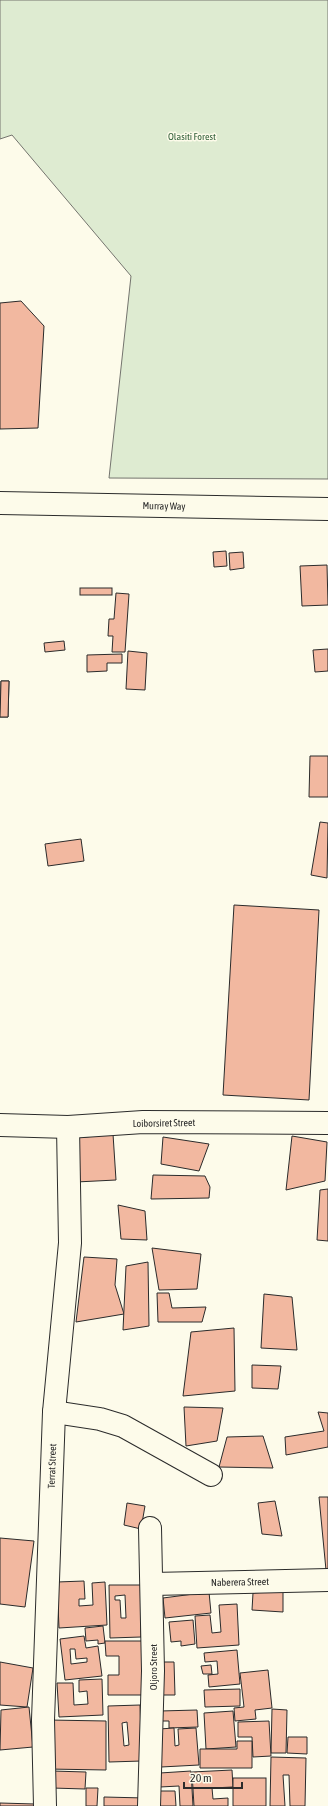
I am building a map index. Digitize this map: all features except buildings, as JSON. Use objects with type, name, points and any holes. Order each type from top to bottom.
[{"type":"street","name":"Murray Way","points":[[0,503],[328,509]]},
{"type":"street","name":"Loiborsiret Street","points":[[0,1125],[68,1127],[143,1122],[328,1123]]},
{"type":"street","name":"Terrat Street","points":[[44,1806],[43,1720],[54,1412],[70,1243],[68,1127]]},
{"type":"street","points":[[54,1412],[100,1419],[123,1426],[211,1474]]},
{"type":"street","name":"Oljoro Street","points":[[149,1806],[153,1671],[150,1528]]},
{"type":"street","name":"Naberera Street","points":[[152,1584],[328,1580]]},
{"type":"green space","name":"Olasiti Forest","points":[[0,0],[328,0],[328,479],[109,478],[131,276],[12,135],[0,139]]}]
